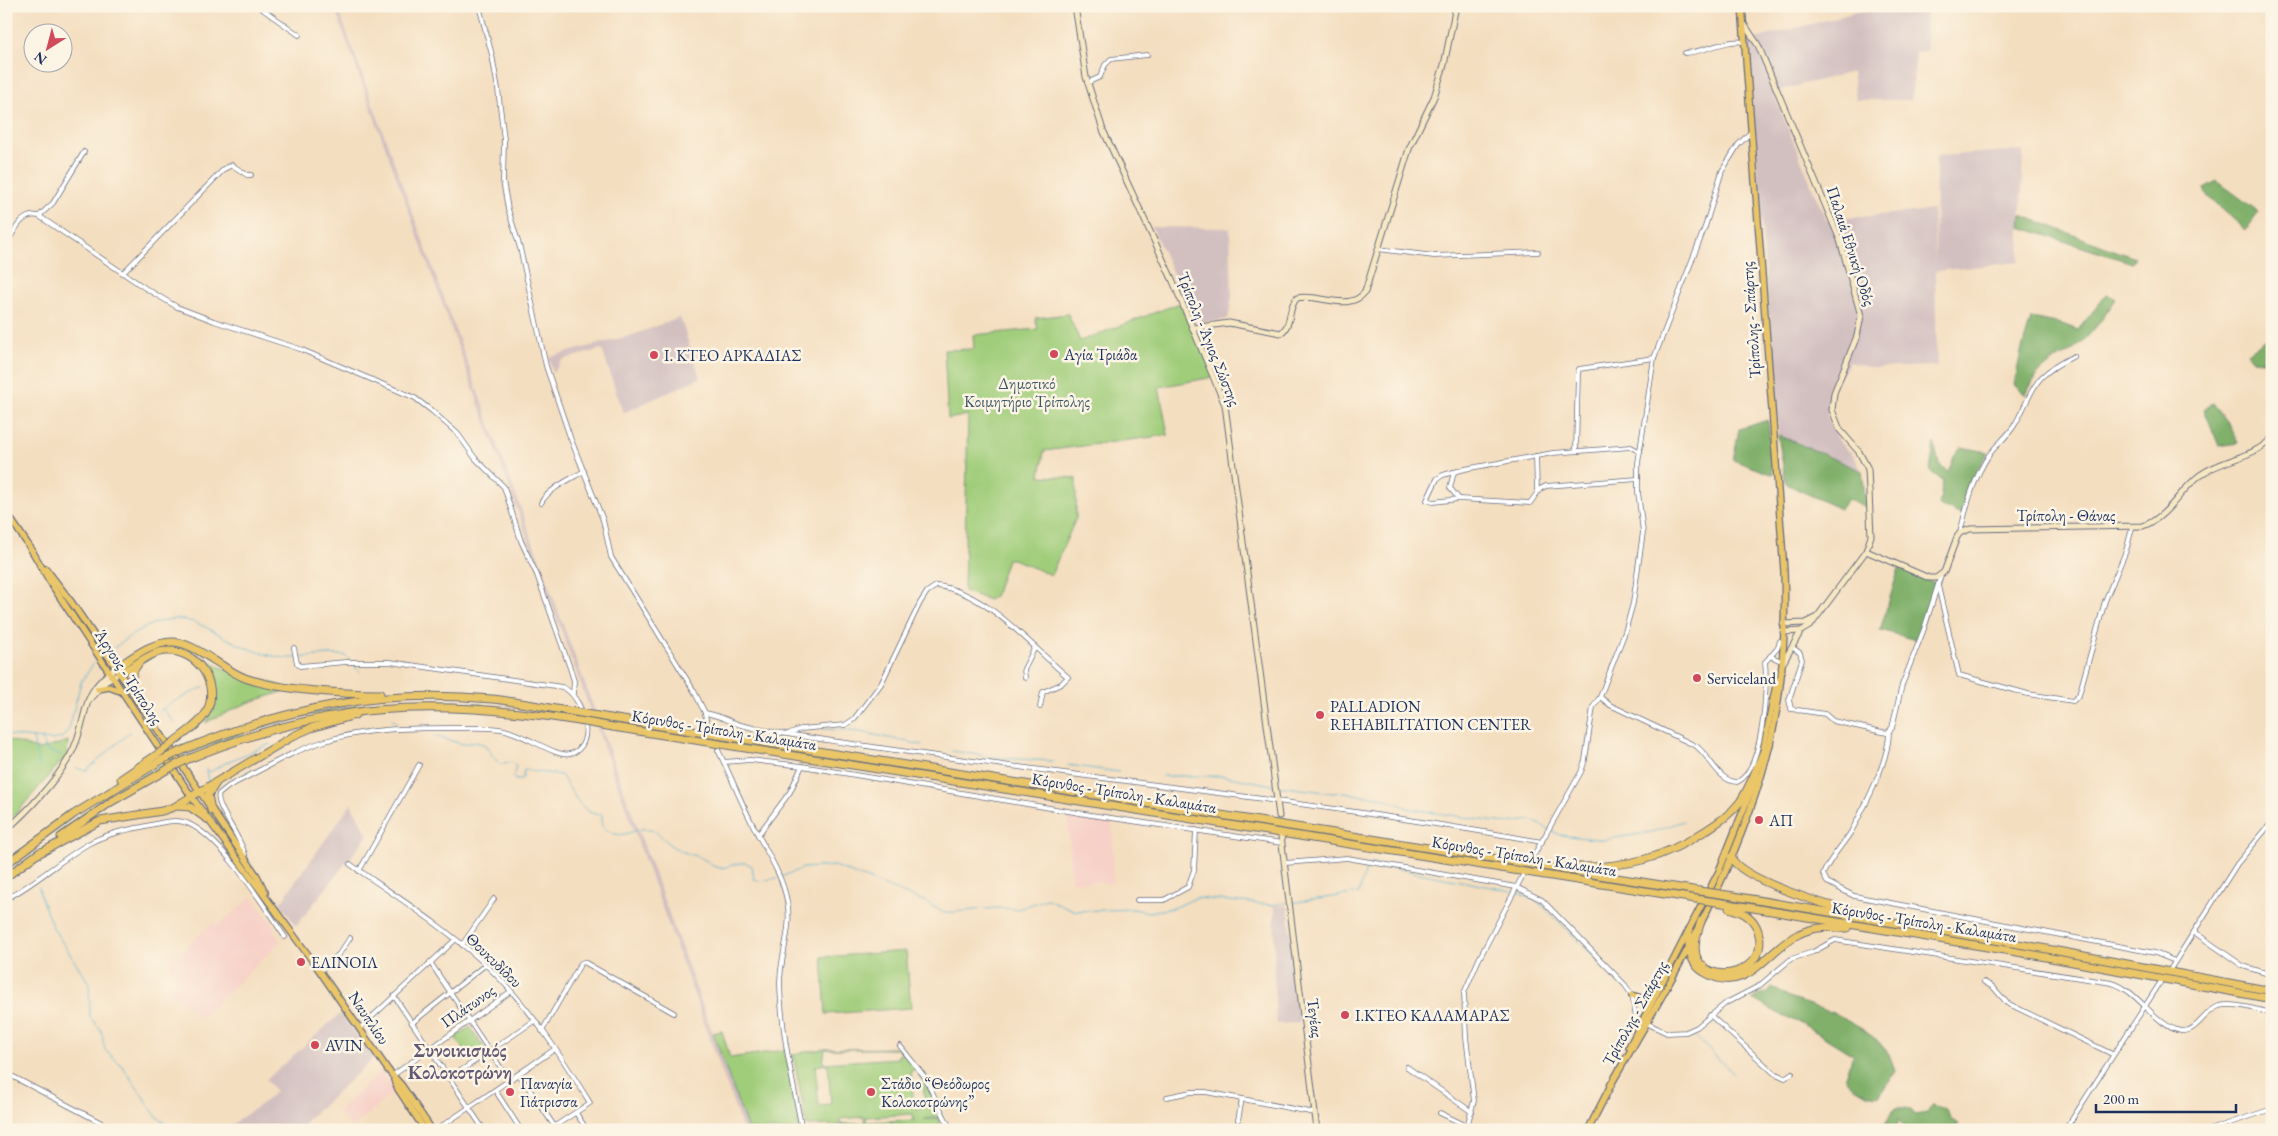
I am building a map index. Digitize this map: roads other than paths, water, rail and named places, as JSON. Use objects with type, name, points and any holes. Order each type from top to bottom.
[{"type":"highway","points":[[114,673],[155,645],[178,643],[192,648],[231,672],[260,683],[334,691],[416,696]]},
{"type":"highway","points":[[114,673],[140,662],[157,652],[178,652],[195,660],[207,677],[211,696],[206,712],[198,722],[175,741],[160,757]]},
{"type":"highway","points":[[138,701],[131,682],[133,672],[140,662]]},
{"type":"highway","name":"Κόρινθος - Τρίπολη - Καλαμάτα","points":[[6,864],[160,757],[181,751],[239,728],[300,710],[357,701],[416,696],[493,700],[1557,867],[2036,947],[2272,991]]},
{"type":"highway","name":"Κόρινθος - Τρίπολη - Καλαμάτα","points":[[6,877],[111,802],[186,760],[242,737],[328,715],[384,708],[426,706],[482,709],[578,721],[1696,898],[1722,905],[2035,955],[2272,999]]},
{"type":"highway","points":[[38,854],[100,821],[162,811],[174,807],[311,728],[384,708]]},
{"type":"highway","points":[[1557,867],[1619,866],[1653,858],[1681,846],[1733,810],[1749,786],[1763,754]]},
{"type":"highway","points":[[211,810],[208,795],[218,781]]},
{"type":"highway","points":[[174,807],[190,807],[207,819]]},
{"type":"highway","points":[[1731,857],[1737,866],[1764,881],[1820,902],[1894,923]]},
{"type":"highway","points":[[1701,921],[1696,943],[1698,960],[1709,969],[1718,973],[1736,973],[1744,969],[1754,959],[1759,950],[1760,938],[1757,927],[1744,913],[1722,905]]},
{"type":"highway","points":[[1689,932],[1688,944],[1691,956],[1701,970],[1714,977],[1730,979],[1750,973],[1776,948],[1801,933],[1827,927],[1873,928]]},
{"type":"main road","name":"Τρίπολη - Άγιος Σώστης","points":[[1076,6],[1087,83],[1118,165],[1193,328],[1224,401],[1279,816]]},
{"type":"main road","points":[[1193,328],[1228,323],[1281,334],[1287,327],[1291,305],[1297,298],[1349,302],[1362,297],[1409,149],[1434,97],[1444,65],[1456,6]]},
{"type":"main road","name":"Τρίπολης - Σπάρτης","points":[[1588,1130],[1643,1023],[1701,921],[1731,857],[1749,812],[1766,759],[1777,707],[1783,632],[1784,578],[1777,461],[1742,6]]},
{"type":"main road","name":"Παλαιά Εθνική Οδός","points":[[1744,24],[1758,45],[1821,192],[1840,240],[1860,309],[1859,330],[1834,393],[1832,410],[1840,430],[1859,452],[1868,469],[1872,530],[1866,551],[1808,628],[1801,631],[1781,662]]},
{"type":"main road","name":"Τρίπολη - Θάνας","points":[[1960,533],[1980,528],[2132,528],[2149,524],[2158,518],[2202,474],[2257,449],[2272,438]]},
{"type":"main road","name":"Άργους - Τρίπολης","points":[[6,512],[72,603],[114,673],[122,691],[207,819]]},
{"type":"main road","points":[[1866,551],[1929,578],[1936,578],[1941,575],[1960,533]]},
{"type":"main road","points":[[1783,624],[1808,622],[1817,616]]},
{"type":"main road","points":[[1795,624],[1801,631]]},
{"type":"main road","points":[[1783,632],[1801,631]]},
{"type":"main road","name":"Τρίπολης - Σπάρτης","points":[[1643,1023],[1658,989],[1689,932],[1736,832],[1763,754],[1781,662],[1780,641],[1783,632]]},
{"type":"main road","points":[[87,702],[114,673]]},
{"type":"main road","points":[[6,830],[36,798],[68,758],[93,688],[114,673]]},
{"type":"main road","name":"Άργους - Τρίπολης","points":[[114,673],[138,701],[211,810]]},
{"type":"main road","points":[[98,689],[109,687],[122,691]]},
{"type":"main road","name":"Ναυπλίου","points":[[211,810],[260,881],[268,900]]},
{"type":"main road","name":"Ναυπλίου","points":[[207,819],[360,1028],[425,1130]]},
{"type":"main road","points":[[1281,836],[1285,863]]},
{"type":"main road","name":"Τεγέας","points":[[1285,863],[1289,909],[1317,1130]]},
{"type":"main road","points":[[1632,995],[1644,999],[1658,989]]},
{"type":"main road","name":"Ναυπλίου","points":[[392,1077],[402,1086],[432,1130]]},
{"type":"street","points":[[258,6],[299,35]]},
{"type":"street","points":[[479,6],[495,65],[504,140],[503,181],[508,209],[520,248],[546,366],[604,520],[608,549],[614,564],[644,609],[705,713],[707,726]]},
{"type":"street","points":[[1686,53],[1700,52],[1730,41],[1745,42]]},
{"type":"street","points":[[1087,83],[1100,77],[1105,65],[1111,59],[1147,55]]},
{"type":"street","points":[[1534,855],[1581,772],[1585,760],[1593,707],[1600,697],[1625,632],[1633,604],[1643,532],[1638,479],[1640,452],[1654,358],[1705,227],[1722,171],[1738,145],[1751,132]]},
{"type":"street","points":[[39,216],[53,203],[84,152]]},
{"type":"street","points":[[123,272],[224,169],[232,165],[249,176],[251,175]]},
{"type":"street","points":[[6,245],[22,219],[32,215],[39,216],[178,307],[214,321],[300,349],[415,398],[458,434],[475,458],[504,487],[521,541],[537,575],[574,681],[573,693],[578,703],[587,734],[580,748],[569,754],[557,753],[526,737],[502,729],[396,728],[355,733],[321,742],[230,786],[219,794],[218,803],[240,840],[245,860]]},
{"type":"street","points":[[1378,249],[1434,256],[1538,252]]},
{"type":"street","points":[[1960,533],[1976,475],[1991,453],[2014,426],[2034,385],[2049,369],[2074,356]]},
{"type":"street","points":[[1576,451],[1578,372],[1580,369],[1654,358]]},
{"type":"street","points":[[1638,479],[1554,484],[1543,487],[1537,493],[1534,500],[1528,503],[1459,500],[1433,502],[1427,500],[1438,480],[1454,472],[1536,456],[1576,451],[1631,447],[1640,452]]},
{"type":"street","points":[[1536,456],[1537,493]]},
{"type":"street","points":[[541,503],[560,486],[584,471]]},
{"type":"street","points":[[1454,472],[1450,488],[1459,500]]},
{"type":"street","points":[[1938,586],[1959,675],[2028,694],[2073,701],[2079,695],[2105,601],[2126,551],[2132,528]]},
{"type":"street","points":[[1941,575],[1918,647],[1902,685],[1892,728],[1889,732],[1886,754],[1850,832],[1823,874],[1827,882],[1854,896],[2155,953],[2175,961]]},
{"type":"street","points":[[788,734],[801,729],[844,726],[859,714],[881,684],[920,603],[934,586],[942,586],[986,606],[1068,677],[1058,686],[1043,692],[1040,708]]},
{"type":"street","points":[[1600,697],[1610,705],[1696,746],[1704,752],[1722,777],[1737,782],[1746,776],[1756,754],[1767,683],[1765,662],[1780,641]]},
{"type":"street","points":[[1025,678],[1024,669],[1035,647]]},
{"type":"street","points":[[1792,647],[1802,656],[1789,700],[1791,709],[1825,714],[1833,721],[1869,728],[1882,733],[1889,732]]},
{"type":"street","points":[[294,648],[297,663],[300,666],[356,661],[390,662],[562,687],[573,693]]},
{"type":"street","points":[[1770,656],[1781,662]]},
{"type":"street","points":[[705,713],[720,716],[741,724],[788,734],[970,762],[1277,801],[1542,842]]},
{"type":"street","points":[[718,750],[758,835],[773,858],[788,903],[789,922],[781,970],[782,1007],[802,1130]]},
{"type":"street","points":[[724,762],[750,760],[802,766],[1091,815],[1282,843]]},
{"type":"street","points":[[359,871],[419,765]]},
{"type":"street","points":[[758,835],[790,792],[802,766]]},
{"type":"street","points":[[6,898],[29,887],[89,844],[123,830],[176,821],[195,828],[218,847],[230,860],[285,938]]},
{"type":"street","points":[[2171,968],[2237,864],[2272,822]]},
{"type":"street","points":[[1137,900],[1164,900],[1188,887],[1194,870],[1196,830]]},
{"type":"street","points":[[1285,863],[1347,858],[1516,888],[1542,900],[1615,973],[1632,995],[1635,1016],[1643,1023],[1667,1033],[1679,1034],[1698,1027],[1726,1003],[1760,986],[1792,959],[1813,952],[1832,941],[1840,940],[2112,983],[2126,989],[2145,1006],[2180,1030],[2190,1029],[2213,1009],[2224,1005],[2272,1013]]},
{"type":"street","name":"Θουκυδίδου","points":[[350,864],[462,945],[486,965],[542,1031],[590,1103],[576,1113]]},
{"type":"street","points":[[1440,1113],[1466,1128],[1474,1101],[1466,1037],[1464,993],[1523,875]]},
{"type":"street","points":[[462,945],[494,898]]},
{"type":"street","points":[[2194,932],[2243,966],[2272,975]]},
{"type":"street","points":[[320,971],[340,954],[350,938]]},
{"type":"street","points":[[360,1028],[455,940]]},
{"type":"street","points":[[430,962],[510,1080]]},
{"type":"street","points":[[542,1031],[581,963],[584,962],[674,1013]]},
{"type":"street","points":[[412,1023],[486,965]]},
{"type":"street","points":[[1984,982],[1993,987],[2007,1003],[2112,1054]]},
{"type":"street","points":[[2065,1130],[2112,1054],[2160,983]]},
{"type":"street","name":"Πλάτωνος","points":[[392,1077],[510,992]]},
{"type":"street","points":[[394,996],[484,1130]]},
{"type":"street","points":[[1710,1015],[1774,1073],[1785,1078],[1792,1073]]},
{"type":"street","points":[[450,1078],[534,1021]]},
{"type":"street","points":[[900,1046],[924,1076],[951,1130]]},
{"type":"street","points":[[436,1130],[555,1049]]},
{"type":"street","points":[[1407,1067],[1472,1112]]},
{"type":"street","points":[[6,1073],[115,1130]]},
{"type":"street","points":[[519,1074],[556,1128]]},
{"type":"street","points":[[495,1090],[521,1130]]},
{"type":"street","points":[[1167,1097],[1191,1092],[1206,1092],[1314,1113]]},
{"type":"street","points":[[1238,1120],[1242,1099]]},
{"type":"street","points":[[2209,1130],[2272,1109]]},
{"type":"street","points":[[549,1130],[556,1128],[576,1113],[587,1130]]},
{"type":"waterway","points":[[114,648],[141,630],[162,621],[180,619],[197,623],[252,650],[278,657],[346,656],[360,672]]},
{"type":"waterway","points":[[6,735],[52,740],[62,738],[69,729],[81,682],[94,663]]},
{"type":"waterway","points":[[159,712],[169,704],[204,687]]},
{"type":"waterway","points":[[163,709],[175,723]]},
{"type":"waterway","points":[[392,719],[398,723]]},
{"type":"waterway","points":[[824,729],[861,732],[922,745]]},
{"type":"waterway","points":[[76,768],[86,771],[130,732]]},
{"type":"waterway","points":[[434,736],[462,744],[477,742],[485,745],[499,764],[512,762],[516,767],[513,776],[515,780],[522,780],[524,770],[561,775],[583,807],[589,812],[602,814],[602,826],[616,834],[621,835],[638,830],[651,829],[674,847],[705,860],[715,867],[720,868],[743,863],[752,866],[754,879],[760,881],[777,878]]},
{"type":"waterway","points":[[33,738],[39,767]]},
{"type":"waterway","points":[[42,738],[45,750],[61,755]]},
{"type":"waterway","points":[[208,782],[206,769],[210,772],[229,761],[270,744]]},
{"type":"waterway","points":[[952,751],[1001,758],[1053,761]]},
{"type":"waterway","points":[[1068,765],[1119,772]]},
{"type":"waterway","points":[[1162,776],[1224,776],[1273,785]]},
{"type":"waterway","points":[[1277,786],[1380,797],[1411,809],[1489,821],[1508,823],[1531,820],[1560,835],[1604,840],[1652,832],[1683,821]]},
{"type":"waterway","points":[[1291,903],[1359,893],[1367,866],[1372,864],[1512,891]]},
{"type":"waterway","points":[[781,877],[803,868],[834,866],[926,902],[944,913],[996,908],[1018,909],[1047,899],[1076,911],[1133,909],[1149,912],[1173,908],[1196,898],[1274,905],[1287,903]]},
{"type":"waterway","points":[[39,887],[41,898],[53,928],[89,983],[90,1017],[101,1030],[105,1050],[123,1067],[156,1116],[165,1123]]},
{"type":"waterway","points":[[1516,892],[1534,900],[1545,908],[1609,971]]},
{"type":"waterway","points":[[1694,1035],[1734,1074]]},
{"type":"tunnel","points":[[1524,873],[1534,855]]},
{"type":"place","name":"Αγία Τριάδα","points":[[1054,354]]},
{"type":"place","name":"Ι. ΚΤΕΟ ΑΡΚΑΔΙΑΣ","points":[[654,355]]},
{"type":"place","name":"Serviceland","points":[[1697,678]]},
{"type":"place","name":"PALLADION REHABILITATION CENTER","points":[[1320,715]]},
{"type":"place","name":"ΑΠ","points":[[1759,820]]},
{"type":"place","name":"ΕΛΙΝΟΙΛ","points":[[301,962]]},
{"type":"place","name":"Ι.ΚΤΕΟ ΚΑΛΑΜΑΡΑΣ","points":[[1345,1015]]},
{"type":"place","name":"AVIN","points":[[315,1045]]},
{"type":"place","name":"Παναγία Γιάτρισσα","points":[[510,1092]]},
{"type":"place","name":"Στάδιο “Θεόδωρος Κολοκοτρώνης”","points":[[871,1092]]},
{"type":"district","name":"Συνοικισμός Κολοκοτρώνη","points":[[460,1061]]},
{"type":"park label","name":"Δημοτικό Κοιμητήριο Τρίπολης","points":[[1027,392]]}]
